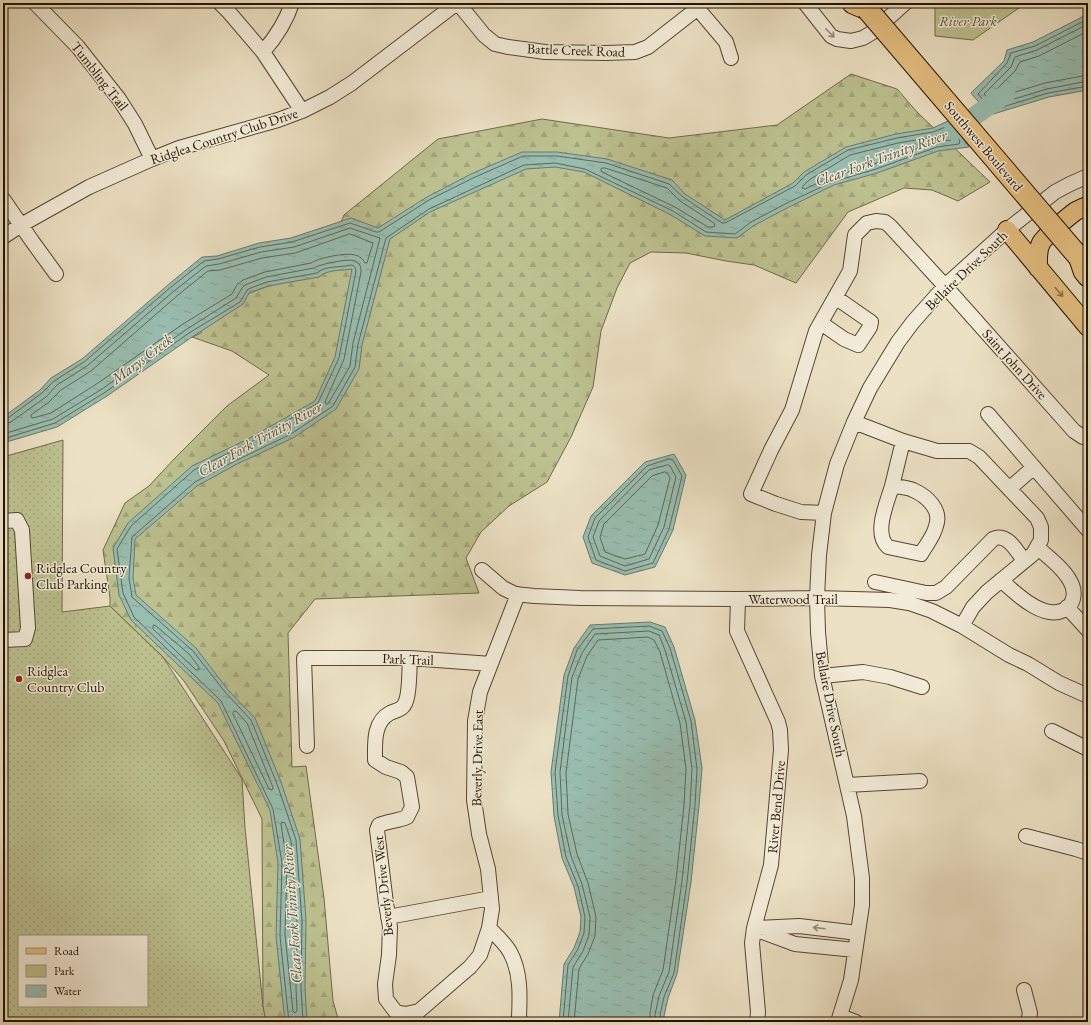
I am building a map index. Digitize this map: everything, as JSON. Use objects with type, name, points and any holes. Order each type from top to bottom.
[{"type":"highway","name":"Southwest Boulevard","points":[[865,4],[1085,258]]},
{"type":"main road","points":[[1038,268],[1039,250],[1045,237],[1076,211],[1088,206]]},
{"type":"main road","points":[[1007,230],[1088,327]]},
{"type":"street","name":"Tumbling Trail","points":[[35,3],[78,47],[119,99],[135,124],[152,159]]},
{"type":"street","points":[[220,3],[263,52],[302,111]]},
{"type":"street","points":[[263,52],[273,40],[287,17],[292,3]]},
{"type":"street","name":"Ridglea Country Club Drive","points":[[3,237],[89,186],[152,159],[178,148],[278,120],[302,111],[330,97],[352,83],[457,3]]},
{"type":"street","name":"Battle Creek Road","points":[[457,3],[484,35],[495,44],[508,48],[545,52],[606,53],[635,52],[648,47],[696,6]]},
{"type":"street","points":[[805,3],[831,36],[837,40],[851,41],[863,38],[873,32],[905,3]]},
{"type":"street","points":[[696,6],[726,42],[731,58]]},
{"type":"street","name":"Bellaire Drive South","points":[[839,1019],[851,980],[862,905],[862,878],[854,816],[822,676],[818,632],[817,598],[819,555],[824,513],[837,464],[870,388],[898,342],[945,286],[1007,230],[1055,192],[1088,176]]},
{"type":"street","points":[[3,199],[56,274]]},
{"type":"street","name":"Saint John Drive","points":[[824,513],[801,512],[751,494],[771,450],[792,410],[816,331],[850,271],[854,235],[867,223],[876,221],[885,222],[890,226],[1074,431],[1083,437],[1088,437]]},
{"type":"street","points":[[821,323],[844,339],[858,345],[870,327],[871,322],[835,297]]},
{"type":"street","points":[[988,414],[1088,530]]},
{"type":"street","points":[[854,422],[904,441],[937,451],[969,451],[979,457],[1037,518],[1041,527],[1041,540],[1033,554],[986,592],[973,607],[962,626]]},
{"type":"street","points":[[892,486],[912,490],[925,496],[935,507],[938,518],[936,527],[921,554],[888,547],[884,544],[881,534],[881,523],[904,441]]},
{"type":"street","points":[[1009,489],[1034,467]]},
{"type":"street","points":[[3,521],[17,520],[22,530],[28,628],[25,639],[3,640]]},
{"type":"street","points":[[875,582],[926,593],[936,593],[946,587],[993,539],[997,537],[1002,537],[1008,540],[1024,561]]},
{"type":"street","points":[[1001,580],[1016,594],[1045,611],[1056,613],[1064,610],[1070,604],[1074,596],[1073,586],[1061,570],[1036,547]]},
{"type":"street","name":"Waterwood Trail","points":[[482,570],[503,588],[515,594],[534,596],[670,599],[817,598],[890,600],[909,603],[932,611],[962,626],[1059,683],[1088,696]]},
{"type":"street","name":"Beverly Drive East","points":[[446,988],[470,967],[480,955],[489,928],[492,909],[488,869],[479,834],[474,800],[475,721],[480,692],[518,594]]},
{"type":"street","name":"River Bend Drive","points":[[738,599],[737,631],[778,722],[781,750],[771,865],[754,928],[752,943],[758,1012],[757,1022]]},
{"type":"street","points":[[1067,607],[1086,625]]},
{"type":"street","name":"Park Trail","points":[[307,746],[304,658],[410,658],[491,664]]},
{"type":"street","name":"Beverly Drive West","points":[[410,658],[406,701],[402,708],[389,713],[383,718],[376,731],[375,760],[386,767],[401,772],[407,777],[412,807],[407,817],[401,820],[385,822],[379,825],[377,830],[390,927],[389,955],[385,984],[386,999],[395,1011],[406,1014],[419,1011],[446,988]]},
{"type":"street","points":[[822,676],[863,672],[890,677],[922,687]]},
{"type":"street","points":[[1052,731],[1088,749]]},
{"type":"street","points":[[847,785],[920,781]]},
{"type":"street","points":[[1026,836],[1088,853]]},
{"type":"street","points":[[388,917],[491,898]]},
{"type":"street","points":[[754,928],[799,926],[858,933]]},
{"type":"street","points":[[489,928],[510,951],[516,966],[520,986],[520,1022]]},
{"type":"street","points":[[754,928],[796,944],[855,950]]},
{"type":"street","points":[[1024,990],[1030,1014],[1028,1022]]},
{"type":"street","points":[[839,1019],[856,1022]]},
{"type":"green space","name":"River Park","points":[[935,3],[1026,3],[973,40],[935,36]]},
{"type":"green space","points":[[851,74],[897,89],[917,112],[990,182],[958,201],[932,190],[904,188],[848,212],[796,283],[754,265],[686,253],[651,252],[630,263],[617,288],[601,331],[593,387],[571,437],[547,482],[509,506],[481,532],[466,558],[479,593],[315,599],[288,633],[292,767],[306,766],[324,898],[333,1001],[339,1022],[266,1022],[263,1006],[262,819],[224,741],[184,681],[163,657],[110,606],[103,550],[125,503],[149,486],[227,406],[269,375],[232,351],[192,337],[201,333],[207,309],[324,265],[344,215],[438,139],[542,119],[669,138],[777,125]]},
{"type":"green space","points":[[63,440],[62,612],[110,606],[163,657],[242,779],[245,828],[263,1006],[267,1022],[3,1022],[3,457]]},
{"type":"water","points":[[1088,14],[1088,90],[1049,97],[990,115],[971,93],[1004,61],[1007,50],[1033,42]]},
{"type":"water","name":"Marys Creek","points":[[950,120],[969,147],[938,151],[877,173],[834,185],[753,226],[737,238],[705,236],[671,215],[584,172],[555,167],[526,169],[430,212],[390,239],[362,345],[359,369],[336,409],[293,438],[237,464],[197,486],[135,539],[133,578],[136,595],[196,648],[228,690],[255,718],[281,782],[300,839],[306,920],[305,988],[307,1022],[285,1022],[276,936],[278,863],[270,810],[218,703],[131,620],[119,595],[113,548],[128,523],[192,466],[248,439],[315,401],[335,357],[352,269],[330,271],[319,277],[268,286],[249,293],[243,304],[192,337],[107,396],[57,427],[3,443],[3,415],[6,415],[40,390],[51,378],[82,359],[202,257],[217,256],[259,243],[291,238],[351,218],[378,228],[427,197],[471,174],[522,152],[557,152],[607,159],[672,180],[685,194],[725,220],[793,183],[804,172],[846,147],[896,134],[933,128]]},
{"type":"water","points":[[674,454],[686,475],[673,530],[655,567],[625,575],[592,563],[583,537],[591,516],[645,462]]},
{"type":"water","points":[[650,622],[665,627],[674,647],[695,720],[702,768],[691,882],[677,974],[668,998],[664,1016],[666,1022],[559,1022],[564,964],[574,948],[580,932],[581,917],[574,887],[562,858],[554,816],[551,772],[564,675],[574,648],[590,625]]},
{"type":"waterway","name":"Clear Fork Trinity River","points":[[953,131],[1006,94]]},
{"type":"place","name":"Ridglea Country Club Parking","points":[[28,576]]},
{"type":"place","name":"Ridglea Country Club","points":[[19,679]]}]
